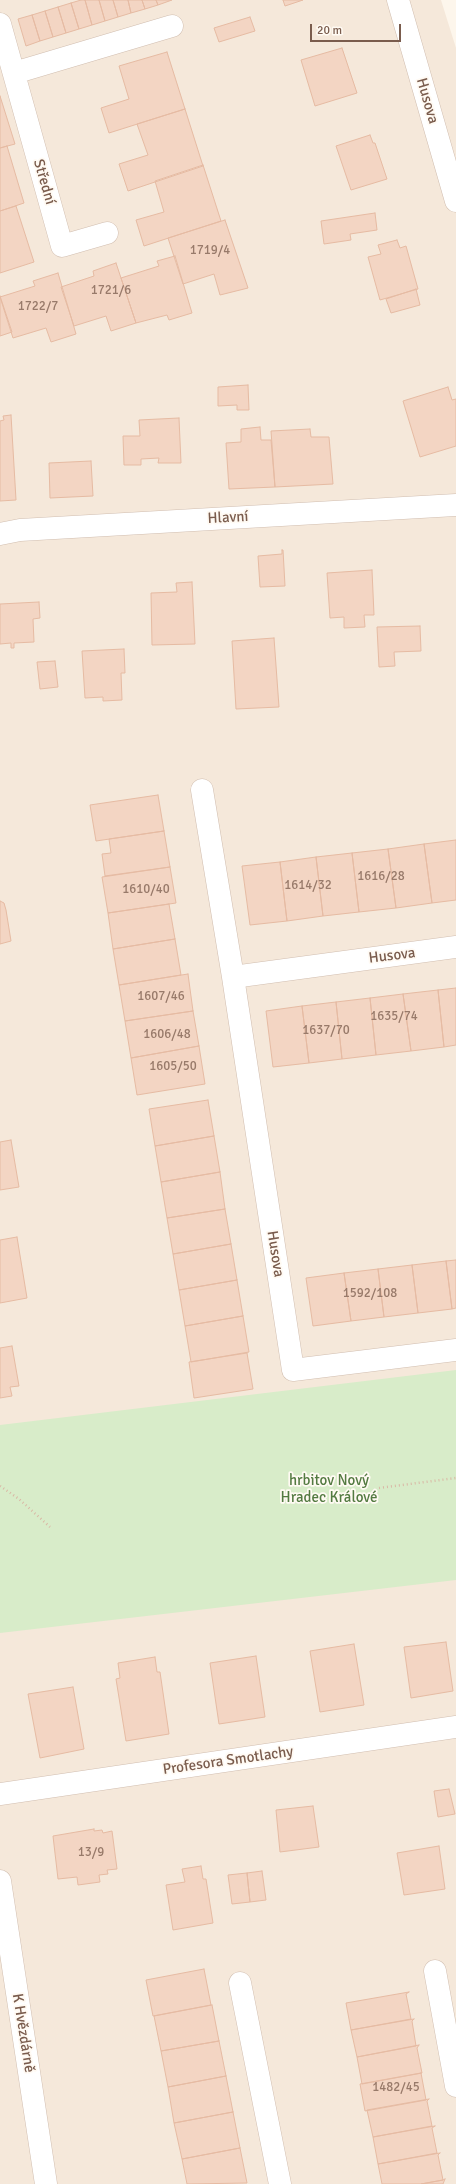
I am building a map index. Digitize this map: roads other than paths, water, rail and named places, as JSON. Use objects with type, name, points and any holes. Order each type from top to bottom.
[{"type":"street","name":"Husova","points":[[398,0],[456,201]]},
{"type":"street","name":"Střední","points":[[0,24],[62,246],[107,232]]},
{"type":"street","points":[[14,73],[172,26]]},
{"type":"street","name":"Hlavní","points":[[0,534],[20,530],[456,505]]},
{"type":"street","name":"Husova","points":[[202,790],[233,977],[293,1370],[456,1350]]},
{"type":"street","name":"Husova","points":[[233,977],[456,947]]},
{"type":"street","name":"Profesora Smotlachy","points":[[0,1794],[456,1727]]},
{"type":"street","name":"K Hvězdárně","points":[[0,1882],[46,2184]]},
{"type":"street","points":[[435,1971],[456,2086]]},
{"type":"street","points":[[240,1983],[280,2184]]},
{"type":"park label","name":"hrbitov Nový Hradec Králové","points":[[329,1490]]}]
